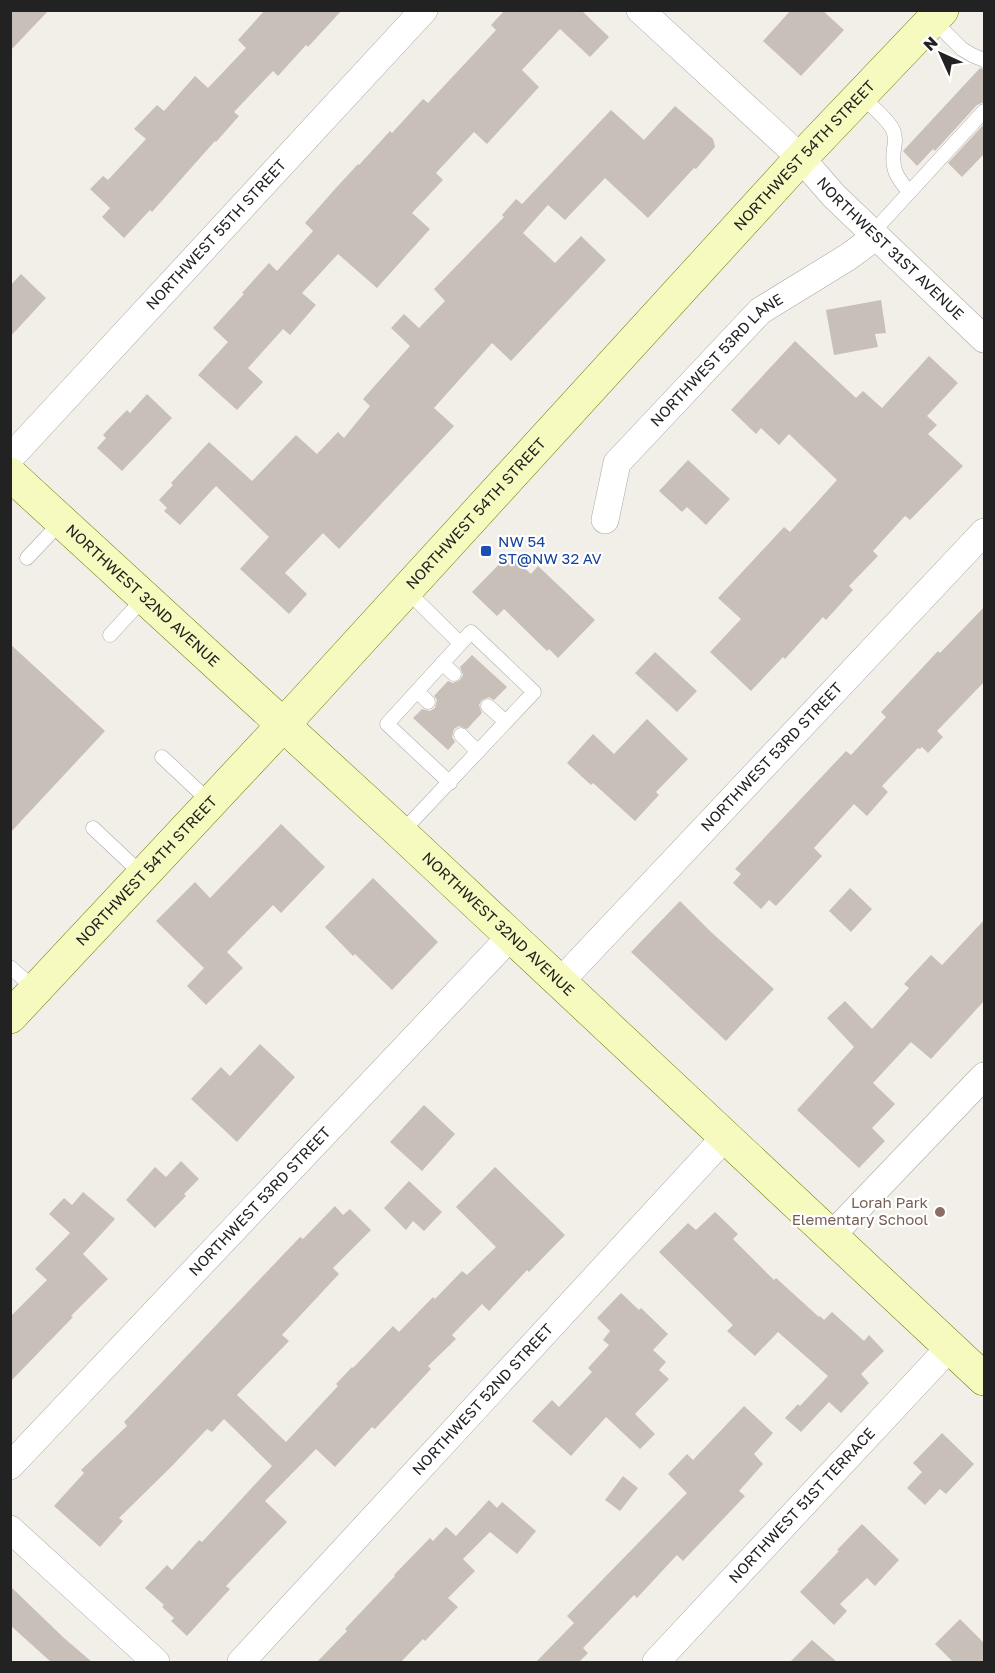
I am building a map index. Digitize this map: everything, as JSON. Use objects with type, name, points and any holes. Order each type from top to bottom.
[{"type":"main road","name":"NORTHWEST 54TH STREET","points":[[10,1017],[284,724],[801,158],[937,15]]},
{"type":"main road","name":"NORTHWEST 32ND AVENUE","points":[[10,474],[284,724],[984,1379]]},
{"type":"street","name":"NORTHWEST 55TH STREET","points":[[10,458],[424,10]]},
{"type":"street","name":"NORTHWEST 31ST AVENUE","points":[[640,10],[801,158],[834,196],[984,339]]},
{"type":"street","name":"NORTHWEST 53RD LANE","points":[[605,520],[617,463],[760,311],[848,257],[874,235]]},
{"type":"street","name":"NORTHWEST 53RD STREET","points":[[560,982],[984,532]]},
{"type":"street","name":"NORTHWEST 53RD STREET","points":[[10,1466],[511,936]]},
{"type":"street","points":[[831,1236],[984,1077]]},
{"type":"street","name":"NORTHWEST 52ND STREET","points":[[241,1662],[725,1137]]},
{"type":"street","name":"NORTHWEST 51ST TERRACE","points":[[656,1662],[950,1347]]},
{"type":"street","points":[[10,1530],[156,1662]]},
{"type":"lane","points":[[937,15],[962,49],[984,60]]},
{"type":"lane","points":[[861,96],[893,129],[894,169],[898,179],[909,192]]},
{"type":"lane","points":[[874,235],[909,192],[984,111]]},
{"type":"lane","points":[[27,558],[62,521]]},
{"type":"lane","points":[[406,591],[460,643]]},
{"type":"lane","points":[[110,635],[145,597]]},
{"type":"lane","points":[[401,833],[450,783],[534,692],[471,632],[387,724],[450,783]]},
{"type":"lane","points":[[442,663],[454,674]]},
{"type":"lane","points":[[417,691],[428,702]]},
{"type":"lane","points":[[488,706],[506,722]]},
{"type":"lane","points":[[461,735],[478,752]]},
{"type":"lane","points":[[162,757],[210,802]]},
{"type":"lane","points":[[93,828],[143,875]]},
{"type":"lane","points":[[10,967],[36,990]]},
{"type":"building","points":[[10,10],[49,10],[10,51]]},
{"type":"building","points":[[265,10],[342,10],[278,76],[273,71],[234,112],[239,116],[216,142],[152,212],[150,210],[124,238],[102,217],[110,208],[90,189],[103,176],[108,180],[146,139],[134,129],[157,105],[164,111],[195,76],[208,88],[246,48],[238,40]]},
{"type":"building","points":[[505,10],[581,10],[609,37],[590,57],[560,29],[522,70],[539,87],[487,144],[474,132],[436,173],[443,180],[412,213],[430,229],[377,288],[338,254],[302,293],[316,305],[290,335],[283,329],[248,368],[263,382],[237,410],[198,375],[228,342],[213,328],[269,263],[277,271],[313,231],[305,223],[390,131],[392,133],[423,99],[428,103],[496,30],[491,25]]},
{"type":"building","points":[[791,10],[822,10],[844,30],[801,76],[763,41]]},
{"type":"building","points":[[980,68],[984,69],[984,102],[977,105],[935,151],[933,149],[917,166],[903,151]]},
{"type":"building","points":[[675,106],[713,139],[715,147],[648,218],[605,178],[565,220],[548,205],[523,233],[555,263],[581,236],[606,260],[511,361],[492,343],[434,408],[454,426],[339,549],[323,533],[285,573],[307,594],[289,614],[240,569],[269,537],[216,486],[180,525],[164,511],[167,508],[159,500],[173,485],[171,483],[209,442],[252,481],[296,435],[317,454],[338,432],[344,438],[370,406],[363,399],[410,346],[391,328],[404,314],[419,328],[445,301],[434,289],[504,217],[502,215],[516,199],[522,204],[611,110],[644,140]]},
{"type":"building","points":[[984,124],[984,154],[962,177],[948,163]]},
{"type":"building","points":[[21,274],[46,298],[10,337],[10,286]]},
{"type":"building","points":[[881,300],[886,333],[875,334],[878,347],[834,355],[826,310]]},
{"type":"building","points":[[795,341],[856,398],[863,391],[882,408],[929,356],[958,383],[927,416],[937,425],[928,434],[963,466],[910,520],[905,516],[873,551],[878,556],[849,586],[853,590],[826,620],[823,617],[785,659],[783,657],[751,691],[710,652],[741,619],[718,598],[784,527],[790,532],[837,480],[789,434],[779,445],[761,428],[756,434],[731,410]]},
{"type":"building","points":[[147,394],[172,418],[122,471],[97,448],[106,438],[103,435],[115,422],[127,410],[130,413]]},
{"type":"building","points":[[688,460],[730,499],[706,525],[687,507],[682,512],[659,491]]},
{"type":"building","points":[[509,554],[531,574],[538,566],[595,620],[558,658],[549,649],[547,651],[504,609],[497,616],[472,592]]},
{"type":"building","points":[[984,607],[984,682],[937,731],[943,737],[928,753],[922,747],[918,748],[882,786],[888,792],[867,816],[854,804],[814,848],[822,856],[776,906],[769,900],[761,909],[733,883],[741,874],[735,869],[846,751],[851,755],[886,717],[881,712],[938,651],[940,653]]},
{"type":"building","points":[[10,644],[105,731],[10,833]]},
{"type":"building","points":[[655,652],[697,691],[677,712],[635,673]]},
{"type":"building","points":[[472,655],[507,687],[494,700],[489,697],[482,700],[479,705],[482,713],[467,729],[459,726],[454,729],[452,737],[455,742],[448,750],[413,718],[422,709],[430,711],[435,708],[437,700],[434,696],[448,681],[453,683],[460,680],[463,675],[460,667]]},
{"type":"building","points":[[647,719],[688,759],[656,792],[659,795],[635,821],[567,763],[593,734],[614,754]]},
{"type":"building","points":[[281,824],[325,867],[281,913],[273,905],[227,952],[243,968],[206,1005],[187,986],[204,968],[156,921],[195,882],[210,898]]},
{"type":"building","points":[[373,878],[438,942],[392,990],[355,954],[353,956],[325,927]]},
{"type":"building","points":[[850,888],[872,909],[851,932],[829,911]]},
{"type":"building","points":[[680,901],[774,989],[726,1041],[631,952]]},
{"type":"building","points":[[984,920],[984,1001],[931,1059],[911,1042],[873,1083],[895,1104],[872,1128],[885,1141],[859,1168],[797,1110],[854,1047],[827,1018],[845,1001],[872,1029],[909,988],[904,984],[931,955],[942,965]]},
{"type":"building","points":[[260,1044],[295,1077],[237,1142],[191,1099],[221,1067],[230,1076]]},
{"type":"building","points":[[424,1105],[455,1134],[422,1171],[390,1142]]},
{"type":"building","points":[[181,1161],[199,1179],[155,1228],[126,1200],[155,1167],[166,1177]]},
{"type":"building","points":[[495,1167],[565,1235],[529,1272],[527,1270],[489,1311],[482,1304],[452,1335],[456,1339],[428,1366],[431,1369],[375,1429],[372,1427],[335,1467],[316,1449],[265,1501],[287,1522],[226,1586],[230,1589],[187,1636],[171,1621],[174,1618],[162,1607],[164,1605],[145,1588],[167,1565],[172,1570],[199,1540],[202,1542],[272,1466],[224,1419],[212,1432],[207,1429],[119,1518],[123,1521],[100,1547],[54,1506],[84,1473],[81,1470],[127,1426],[124,1422],[300,1237],[303,1239],[335,1206],[343,1215],[350,1209],[371,1230],[333,1268],[339,1274],[282,1335],[289,1341],[237,1395],[286,1442],[338,1386],[336,1384],[393,1326],[399,1332],[462,1271],[467,1275],[496,1247],[456,1207]]},
{"type":"building","points":[[409,1181],[442,1212],[424,1231],[413,1221],[406,1230],[384,1208]]},
{"type":"building","points":[[83,1192],[115,1219],[83,1254],[108,1279],[10,1382],[10,1317],[47,1280],[35,1269],[70,1233],[49,1214],[64,1198],[72,1205]]},
{"type":"building","points":[[715,1212],[738,1234],[733,1239],[774,1280],[776,1278],[819,1317],[824,1320],[832,1312],[864,1341],[869,1335],[884,1351],[861,1374],[869,1383],[841,1413],[829,1402],[801,1432],[785,1418],[798,1404],[800,1406],[828,1376],[778,1332],[755,1356],[727,1331],[733,1325],[659,1252],[688,1223],[696,1230]]},
{"type":"building","points":[[621,1293],[639,1310],[641,1308],[668,1334],[653,1350],[666,1362],[659,1370],[669,1379],[635,1414],[655,1434],[640,1449],[606,1417],[571,1456],[532,1421],[552,1400],[559,1407],[592,1372],[588,1368],[609,1345],[603,1340],[610,1331],[597,1318]]},
{"type":"building","points":[[744,1406],[773,1433],[754,1454],[763,1464],[739,1491],[745,1496],[683,1561],[677,1555],[637,1598],[634,1595],[583,1648],[588,1653],[579,1662],[536,1662],[574,1623],[567,1616],[687,1493],[668,1474],[687,1454],[693,1460]]},
{"type":"building","points":[[942,1433],[974,1464],[946,1494],[940,1489],[925,1505],[907,1488],[922,1472],[913,1463]]},
{"type":"building","points":[[623,1476],[638,1488],[620,1511],[605,1500]]},
{"type":"building","points":[[489,1500],[497,1508],[502,1502],[536,1531],[517,1554],[490,1532],[463,1559],[475,1571],[448,1598],[458,1607],[425,1641],[423,1639],[401,1662],[317,1662],[430,1538],[433,1541],[446,1527],[456,1536]]},
{"type":"building","points":[[862,1524],[899,1560],[875,1586],[867,1578],[840,1604],[847,1611],[834,1625],[800,1592]]},
{"type":"building","points":[[10,1586],[92,1662],[51,1662],[10,1625]]},
{"type":"building","points":[[960,1619],[984,1643],[984,1662],[953,1662],[935,1644]]},
{"type":"building","points":[[812,1640],[837,1662],[790,1662]]},
{"type":"place","name":"NW 54 ST@NW 32 AV","points":[[486,551]]},
{"type":"place","name":"Lorah Park Elementary School","points":[[940,1212]]}]
